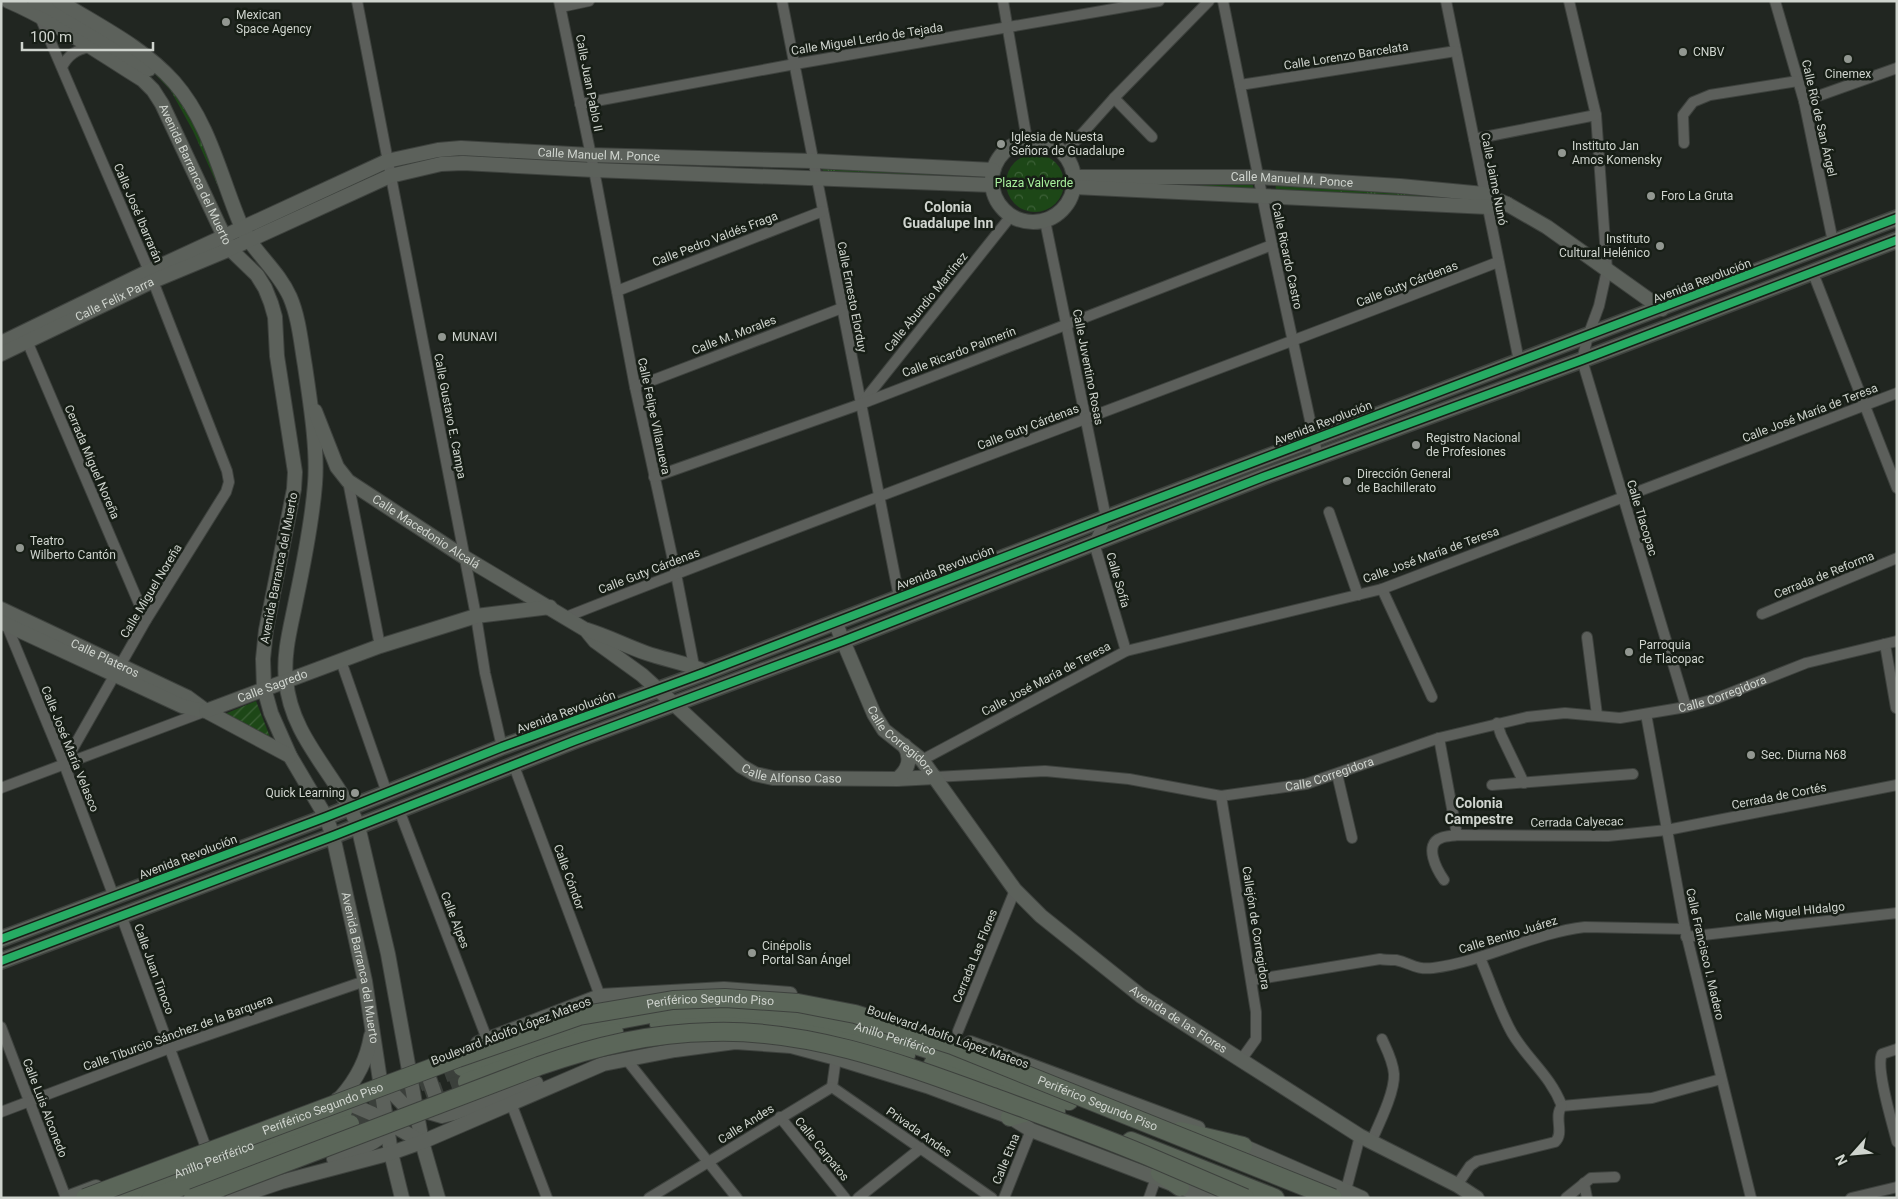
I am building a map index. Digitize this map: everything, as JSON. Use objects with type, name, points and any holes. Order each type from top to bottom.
[{"type":"highway","points":[[735,1042],[707,1015],[739,990]]},
{"type":"highway","name":"Periférico Segundo Piso","points":[[85,1198],[458,1058],[579,1016],[673,1000],[724,998],[798,1003],[855,1014],[952,1045],[1339,1194]]},
{"type":"highway","name":"Anillo Periférico","points":[[465,1075],[580,1027],[672,1010],[707,1015],[795,1013],[853,1024],[949,1056],[1107,1115],[1311,1198]]},
{"type":"highway","name":"Anillo Periférico","points":[[707,1015],[720,1021],[794,1028],[849,1036],[945,1068],[1275,1198]]},
{"type":"highway","points":[[193,1198],[584,1050],[620,1041],[713,1032],[792,1038],[841,1053],[1014,1114],[1158,1175],[1180,1187]]},
{"type":"highway","points":[[841,1053],[894,1061],[1145,1155],[1245,1198]]},
{"type":"highway","points":[[1010,1117],[1045,1107]]},
{"type":"highway","name":"Anillo Periférico","points":[[113,1198],[345,1108]]},
{"type":"highway","name":"Anillo Periférico","points":[[151,1198],[345,1108]]},
{"type":"highway","points":[[1107,1115],[1243,1146]]},
{"type":"main road","points":[[1,3],[9,1]]},
{"type":"main road","name":"Avenida Barranca del Muerto","points":[[9,1],[40,17],[143,80],[153,90],[162,104],[214,216],[222,243],[257,276],[265,288],[275,317],[278,356],[295,472],[294,489],[266,630],[263,659],[264,688],[271,712],[290,756],[326,817],[333,836],[365,981],[389,1126],[390,1153],[402,1198]]},
{"type":"main road","points":[[35,1],[49,7],[152,70],[172,80]]},
{"type":"main road","name":"Avenida Barranca del Muerto","points":[[59,1],[114,34],[151,60],[187,97],[203,125],[245,235],[271,267],[290,297],[297,317],[309,396],[316,476],[302,572],[287,646],[286,680],[290,702],[309,748],[351,808],[358,826],[388,954],[410,1070]]},
{"type":"main road","points":[[1027,140],[1049,142],[1064,154],[1069,161],[1074,182],[1070,201],[1061,212],[1045,221],[1030,222],[1011,216],[999,204],[992,185],[993,170],[997,160],[1014,144],[1027,140]]},
{"type":"main road","name":"Calle Manuel M. Ponce","points":[[245,235],[387,161],[438,150],[461,148],[590,156],[813,160],[993,170]]},
{"type":"main road","name":"Calle Manuel M. Ponce","points":[[222,243],[390,176],[442,164],[463,163],[594,170],[992,185]]},
{"type":"main road","name":"Calle Manuel M. Ponce","points":[[1074,182],[1258,177],[1400,186],[1507,204],[1547,228],[1662,308]]},
{"type":"main road","name":"Calle Manuel M. Ponce","points":[[1074,182],[1262,197],[1486,201]]},
{"type":"main road","name":"Avenida Revolución","points":[[1,939],[351,808],[502,747],[658,690],[700,669],[835,622],[1897,218]]},
{"type":"main road","points":[[1,961],[333,836],[1318,457],[1582,360],[1897,240]]},
{"type":"main road","name":"Calle Felix Parra","points":[[1,343],[222,243]]},
{"type":"main road","name":"Calle Felix Parra","points":[[1,354],[151,276]]},
{"type":"main road","points":[[1728,282],[1736,301]]},
{"type":"main road","name":"Calle Macedonio Alcalá","points":[[309,396],[337,467],[348,481],[464,557],[566,616],[586,630],[655,656],[700,669]]},
{"type":"main road","points":[[279,568],[302,572]]},
{"type":"main road","name":"Calle Sagredo","points":[[206,711],[380,646],[476,616],[550,607]]},
{"type":"main road","name":"Calle Plateros","points":[[2,619],[118,670],[182,706],[206,711],[290,756]]},
{"type":"main road","name":"Calle Corregidora","points":[[835,622],[874,714],[884,730],[922,760],[935,776]]},
{"type":"main road","name":"Calle Macedonio Alcalá","points":[[586,630],[595,641],[642,675],[674,704]]},
{"type":"main road","points":[[642,675],[647,663],[655,656]]},
{"type":"main road","name":"Calle Alfonso Caso","points":[[674,704],[741,766],[755,774],[773,778],[897,779],[935,776]]},
{"type":"main road","points":[[897,779],[905,771],[909,760],[904,744]]},
{"type":"main road","points":[[916,778],[916,766],[922,760]]},
{"type":"main road","name":"Avenida de las Flores","points":[[935,776],[1015,890],[1040,916],[1141,996],[1365,1139],[1456,1185],[1477,1198]]},
{"type":"main road","name":"Boulevard Adolfo López Mateos","points":[[67,1198],[205,1145],[345,1108],[381,1081],[600,996],[673,991],[739,990],[799,995],[857,1006],[947,1035],[1243,1146],[1339,1194],[1362,1198]]},
{"type":"main road","points":[[345,1108],[353,1082],[369,1047],[372,1028]]},
{"type":"main road","points":[[381,1081],[410,1106],[442,1116],[571,1070],[675,1050],[735,1042],[791,1046],[841,1053],[1010,1117],[1031,1130],[1158,1175]]},
{"type":"main road","points":[[440,1058],[428,1075],[442,1116]]},
{"type":"main road","points":[[233,1198],[281,1182],[390,1153],[422,1142],[603,1064]]},
{"type":"main road","points":[[410,1070],[410,1106],[438,1198]]},
{"type":"main road","points":[[281,1182],[303,1170],[356,1152],[370,1144],[410,1106]]},
{"type":"main road","points":[[345,1108],[422,1142]]},
{"type":"main road","points":[[345,1108],[370,1144]]},
{"type":"main road","points":[[1180,1187],[1209,1198]]},
{"type":"street","name":"Calle Gustavo E. Campa","points":[[357,1],[476,616],[485,673],[502,747]]},
{"type":"street","points":[[560,4],[589,1]]},
{"type":"street","name":"Calle Ernesto Elorduy","points":[[782,1],[881,497],[899,597]]},
{"type":"street","points":[[1003,1],[1027,140]]},
{"type":"street","name":"Calle Miguel Lerdo de Tejada","points":[[580,104],[795,64],[1159,1]]},
{"type":"street","points":[[1064,154],[1114,98],[1209,1]]},
{"type":"street","name":"Calle Ricardo Castro","points":[[1223,1],[1292,342],[1318,457]]},
{"type":"street","name":"Calle Jaime Nunó","points":[[1446,1],[1519,361]]},
{"type":"street","points":[[1569,1],[1596,115],[1607,270],[1599,306],[1582,360]]},
{"type":"street","name":"Calle Río de San Ángel","points":[[1775,1],[1804,101],[1833,242]]},
{"type":"street","name":"Calle Juan Pablo II","points":[[560,4],[594,170]]},
{"type":"street","name":"Calle José Ibarrarán","points":[[40,17],[151,276],[230,482]]},
{"type":"street","points":[[62,67],[72,53],[89,47]]},
{"type":"street","name":"Calle Lorenzo Barcelata","points":[[1240,85],[1456,51]]},
{"type":"street","points":[[1804,101],[1897,68]]},
{"type":"street","points":[[1684,142],[1683,115],[1693,102],[1710,95],[1798,81]]},
{"type":"street","points":[[1114,98],[1152,137]]},
{"type":"street","points":[[1474,139],[1596,115]]},
{"type":"street","name":"Calle Felipe Villanueva","points":[[594,170],[654,477],[700,669]]},
{"type":"street","name":"Calle Pedro Valdés Fraga","points":[[617,291],[823,211]]},
{"type":"street","name":"Calle Abundio Martínez","points":[[861,404],[1011,216]]},
{"type":"street","name":"Calle Juventino Rosas","points":[[1045,221],[1106,518]]},
{"type":"street","name":"Calle Ricardo Palmerín","points":[[654,477],[861,404],[1272,245]]},
{"type":"street","name":"Calle Guty Cárdenas","points":[[566,616],[1085,418],[1292,342],[1498,262]]},
{"type":"street","points":[[1812,273],[1897,488]]},
{"type":"street","name":"Calle M. Morales","points":[[635,387],[842,308]]},
{"type":"street","name":"Cerrada Miguel Noreña","points":[[27,342],[146,620]]},
{"type":"street","name":"Calle Tlacopac","points":[[1582,360],[1686,707]]},
{"type":"street","name":"Calle José María de Teresa","points":[[922,760],[1126,650],[1382,589],[1896,395]]},
{"type":"street","points":[[348,481],[380,646]]},
{"type":"street","name":"Calle Miguel Noreña","points":[[64,764],[146,620],[226,492],[230,482]]},
{"type":"street","points":[[1329,512],[1358,595]]},
{"type":"street","name":"Calle Sofía","points":[[1106,518],[1094,543],[1126,650]]},
{"type":"street","name":"Cerrada de Reforma","points":[[1762,614],[1897,558]]},
{"type":"street","points":[[1382,589],[1432,698]]},
{"type":"street","name":"Calle José María Velasco","points":[[2,619],[64,764],[114,897]]},
{"type":"street","points":[[1587,637],[1597,715]]},
{"type":"street","name":"Calle Corregidora","points":[[935,776],[1046,771],[1130,780],[1221,796],[1306,784],[1439,738],[1527,717],[1565,713],[1620,718],[1686,707],[1715,699],[1806,664],[1897,641]]},
{"type":"street","points":[[1885,644],[1896,708]]},
{"type":"street","points":[[341,661],[387,793]]},
{"type":"street","name":"Calle Sagredo","points":[[1,788],[206,711]]},
{"type":"street","name":"Calle Francisco I. Madero","points":[[1646,714],[1685,933],[1751,1198]]},
{"type":"street","points":[[1497,723],[1524,783]]},
{"type":"street","points":[[1439,738],[1457,835]]},
{"type":"street","name":"Calle Cóndor","points":[[514,766],[600,996]]},
{"type":"street","points":[[1337,774],[1352,838]]},
{"type":"street","points":[[1492,785],[1633,774]]},
{"type":"street","name":"Cerrada de Cortés","points":[[1667,830],[1897,786]]},
{"type":"street","name":"Callejón de Corregidora","points":[[1221,796],[1256,1012],[1256,1039],[1241,1060]]},
{"type":"street","name":"Calle Alpes","points":[[399,810],[487,1039]]},
{"type":"street","name":"Cerrada Calyecac","points":[[1444,880],[1435,868],[1432,848],[1434,842],[1440,838],[1457,835],[1608,836],[1667,830]]},
{"type":"street","name":"Cerrada Las Flores","points":[[958,1031],[1015,890]]},
{"type":"street","name":"Calle Miguel HIdalgo","points":[[1685,933],[1897,913]]},
{"type":"street","name":"Calle Juan Tinoco","points":[[121,915],[205,1145]]},
{"type":"street","name":"Calle Benito Juárez","points":[[1252,980],[1380,959],[1397,960],[1417,968],[1432,968],[1480,958],[1569,929],[1585,928],[1685,933]]},
{"type":"street","points":[[1480,958],[1512,1032],[1519,1044],[1548,1078],[1562,1106]]},
{"type":"street","name":"Calle Tiburcio Sánchez de la Barquera","points":[[1,1112],[170,1048],[365,981]]},
{"type":"street","name":"Calle Luis Alconedo","points":[[1,1027],[67,1198]]},
{"type":"street","points":[[1339,1194],[1392,1088],[1394,1076],[1392,1063],[1382,1039]]},
{"type":"street","points":[[1897,1049],[1882,1054],[1879,1059],[1880,1072],[1897,1142]]},
{"type":"street","points":[[832,1087],[841,1053]]},
{"type":"street","points":[[626,1059],[737,1198]]},
{"type":"street","points":[[1562,1106],[1652,1098],[1721,1079]]},
{"type":"street","name":"Calle Andes","points":[[650,1198],[832,1087]]},
{"type":"street","name":"Privada Andes","points":[[832,1087],[992,1198]]},
{"type":"street","points":[[511,1103],[547,1198]]},
{"type":"street","points":[[1456,1185],[1470,1166],[1477,1161],[1555,1142],[1559,1136],[1559,1111],[1562,1106]]},
{"type":"street","name":"Calle Carpatos","points":[[780,1117],[845,1198]]},
{"type":"street","name":"Calle Etna","points":[[1004,1198],[1031,1130]]},
{"type":"street","points":[[858,1198],[921,1148]]},
{"type":"street","points":[[1149,1198],[1158,1175]]},
{"type":"street","points":[[1566,1198],[1591,1178],[1615,1177]]},
{"type":"street","points":[[1584,1183],[1587,1198]]},
{"type":"street","points":[[1851,1198],[1897,1187]]},
{"type":"green space","points":[[152,71],[164,74],[198,128],[235,224],[193,131],[171,91]]},
{"type":"green space","name":"Plaza Valverde","points":[[1029,154],[1041,154],[1056,162],[1064,177],[1064,189],[1056,204],[1041,212],[1029,212],[1014,204],[1006,189],[1006,177],[1014,162]]},
{"type":"green space","points":[[821,164],[982,174],[983,179],[823,171]]},
{"type":"green space","points":[[1275,181],[1444,194],[1474,200],[1276,190]]},
{"type":"green space","points":[[1252,182],[1254,190],[1088,183]]},
{"type":"green space","points":[[256,701],[270,737],[220,716]]},
{"type":"tunnel","points":[[343,1111],[462,1067]]},
{"type":"tunnel","points":[[350,1124],[467,1082]]},
{"type":"cycle path","points":[[1,939],[1897,218]]},
{"type":"cycle path","points":[[1,961],[333,836],[574,741],[843,641],[1263,477],[1582,360],[1897,240]]},
{"type":"place","name":"Mexican Space Agency","points":[[226,22]]},
{"type":"place","name":"CNBV","points":[[1683,52]]},
{"type":"place","name":"Cinemex","points":[[1848,59]]},
{"type":"place","name":"Iglesia de Nuesta Señora de Guadalupe","points":[[1001,144]]},
{"type":"place","name":"Instituto Jan Amos Komensky","points":[[1562,153]]},
{"type":"place","name":"Foro La Gruta","points":[[1651,196]]},
{"type":"place","name":"Instituto Cultural Helénico","points":[[1660,246]]},
{"type":"place","name":"MUNAVI","points":[[442,337]]},
{"type":"place","name":"Registro Nacional de Profesiones","points":[[1416,445]]},
{"type":"place","name":"Dirección General de Bachillerato","points":[[1347,481]]},
{"type":"place","name":"Teatro Wilberto Cantón","points":[[20,548]]},
{"type":"place","name":"Parroquia de Tlacopac","points":[[1629,652]]},
{"type":"place","name":"Sec. Diurna N68","points":[[1751,755]]},
{"type":"place","name":"Quick Learning","points":[[355,793]]},
{"type":"place","name":"Cinépolis Portal San Ángel","points":[[752,953]]},
{"type":"district","name":"Colonia Guadalupe Inn","points":[[948,216]]},
{"type":"district","name":"Colonia Campestre","points":[[1479,812]]}]
